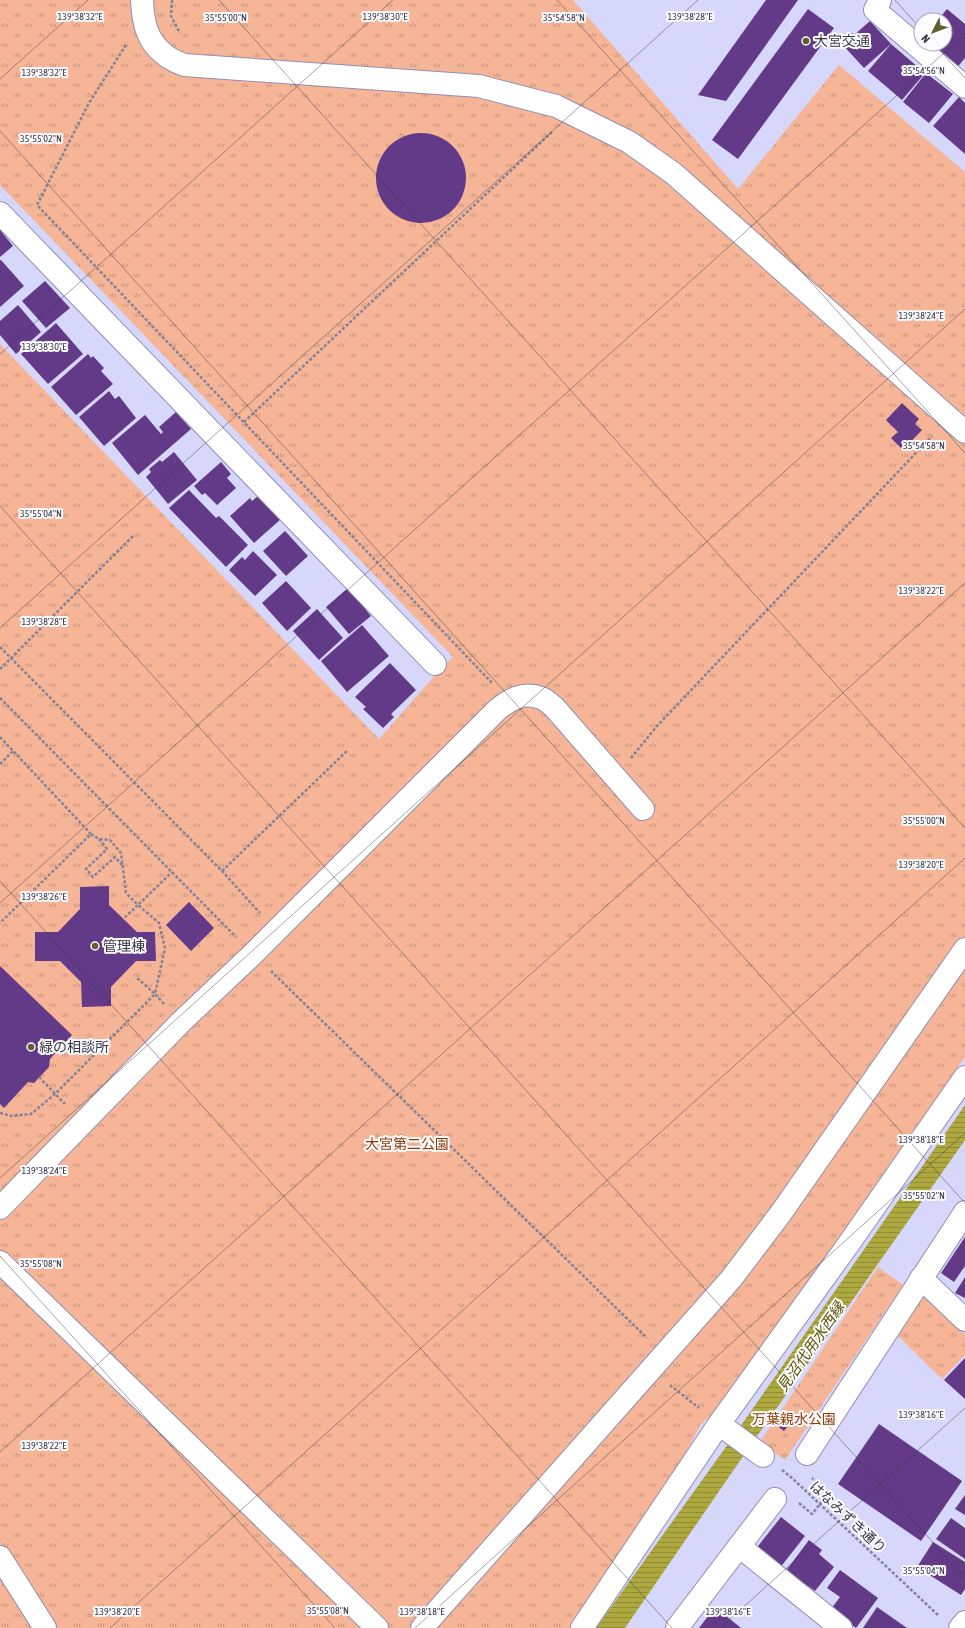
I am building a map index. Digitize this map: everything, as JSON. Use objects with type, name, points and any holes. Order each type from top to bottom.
[{"type":"street","points":[[880,0],[875,10],[965,88]]},
{"type":"street","points":[[142,10],[148,35],[164,54],[184,65],[479,86],[556,106],[629,142],[673,173],[965,432]]},
{"type":"street","points":[[0,213],[434,664]]},
{"type":"street","points":[[0,1208],[181,1022],[253,954],[491,716],[509,701],[522,695],[540,698],[554,706],[643,809]]},
{"type":"street","points":[[422,1628],[730,1279],[781,1213],[965,948]]},
{"type":"street","points":[[582,1628],[965,1077]]},
{"type":"street","points":[[807,1454],[920,1278],[965,1212]]},
{"type":"street","points":[[0,1262],[377,1628]]},
{"type":"street","points":[[920,1278],[965,1320]]},
{"type":"street","points":[[721,1426],[763,1456]]},
{"type":"street","points":[[677,1628],[775,1498]]},
{"type":"street","points":[[739,1546],[841,1628]]},
{"type":"street","points":[[0,1557],[45,1628]]},
{"type":"street","points":[[960,1628],[965,1622]]},
{"type":"path","points":[[172,0],[171,16],[182,37]]},
{"type":"path","points":[[142,10],[89,103],[37,205],[509,701]]},
{"type":"path","points":[[244,422],[571,114]]},
{"type":"path","points":[[615,777],[657,726],[949,418]]},
{"type":"path","points":[[0,669],[134,535]]},
{"type":"path","points":[[0,647],[222,871],[277,930]]},
{"type":"path","points":[[0,698],[721,1426]]},
{"type":"path","points":[[0,737],[91,834],[99,839],[107,848],[86,869],[93,877],[115,857],[123,866]]},
{"type":"path","points":[[0,764],[13,750]]},
{"type":"path","points":[[222,871],[348,750]]},
{"type":"path","points":[[0,923],[91,834]]},
{"type":"path","points":[[0,1113],[11,1116],[31,1114],[55,1094],[155,994],[165,948],[159,923],[126,893],[121,853],[110,840],[99,839]]},
{"type":"path","points":[[123,918],[172,872]]},
{"type":"path","points":[[136,977],[155,994],[181,1022]]},
{"type":"path","points":[[39,1077],[84,1123]]},
{"type":"path","name":"はなみずき通り","points":[[763,1456],[792,1478],[940,1617]]},
{"type":"green space","name":"大宮第二公園","points":[[0,0],[573,0],[738,189],[839,65],[965,172],[965,1057],[722,1406],[701,1424],[668,1485],[627,1542],[571,1628],[0,1628],[0,344],[379,739],[445,664],[453,657],[0,185]]},
{"type":"green space","name":"万葉親水公園","points":[[878,1267],[903,1285],[785,1460],[760,1442]]},
{"type":"green space","points":[[923,1295],[965,1334],[965,1355],[942,1379],[898,1336]]},
{"type":"water","name":"見沼代用水西縁","points":[[965,1105],[965,1140],[757,1436],[625,1628],[596,1628],[728,1444]]},
{"type":"building","points":[[766,0],[798,0],[726,101],[698,95]]},
{"type":"building","points":[[808,9],[834,28],[738,159],[712,140]]},
{"type":"building","points":[[953,14],[965,24],[965,58],[955,70],[937,52],[953,52]]},
{"type":"building","points":[[870,21],[891,44],[864,68],[841,43],[852,33],[854,35]]},
{"type":"building","points":[[891,44],[925,73],[902,100],[868,71]]},
{"type":"building","points":[[926,73],[953,94],[929,123],[903,102]]},
{"type":"building","points":[[959,97],[965,103],[965,154],[933,126]]},
{"type":"building","points":[[421,133],[438,136],[453,146],[463,161],[466,178],[463,195],[453,210],[438,220],[421,223],[404,220],[389,210],[379,195],[376,178],[379,161],[389,146],[404,136]]},
{"type":"building","points":[[0,230],[13,246],[0,257]]},
{"type":"building","points":[[0,260],[24,286],[0,307]]},
{"type":"building","points":[[45,281],[70,308],[46,328],[22,301]]},
{"type":"building","points":[[18,305],[41,332],[16,354],[0,335],[0,321]]},
{"type":"building","points":[[56,323],[83,354],[48,384],[21,354]]},
{"type":"building","points":[[88,354],[91,358],[93,356],[104,368],[101,371],[113,384],[76,415],[51,387]]},
{"type":"building","points":[[109,391],[115,399],[119,396],[136,418],[104,446],[79,417]]},
{"type":"building","points":[[902,403],[919,419],[915,424],[922,430],[903,450],[891,438],[898,432],[886,420]]},
{"type":"building","points":[[176,412],[191,429],[138,475],[112,443],[145,415],[161,434],[163,432],[159,427]]},
{"type":"building","points":[[174,452],[197,480],[168,504],[146,477],[151,472],[149,469],[160,460],[162,462]]},
{"type":"building","points":[[221,462],[231,474],[227,478],[236,488],[217,505],[205,493],[202,495],[194,486]]},
{"type":"building","points":[[189,490],[216,518],[219,516],[248,545],[226,567],[169,508]]},
{"type":"building","points":[[259,495],[281,519],[254,543],[230,516],[250,498],[252,501]]},
{"type":"building","points":[[285,531],[308,556],[286,576],[263,551]]},
{"type":"building","points":[[253,551],[277,575],[255,596],[229,570],[242,557],[245,560]]},
{"type":"building","points":[[286,581],[311,608],[287,631],[262,603]]},
{"type":"building","points":[[348,588],[371,616],[349,634],[326,607]]},
{"type":"building","points":[[317,609],[343,638],[319,660],[293,631]]},
{"type":"building","points":[[362,625],[389,656],[347,692],[321,661]]},
{"type":"building","points":[[390,663],[416,690],[391,714],[394,717],[383,728],[363,709],[366,707],[355,697]]},
{"type":"building","name":"管理棟","points":[[109,886],[109,905],[137,932],[155,932],[156,961],[136,961],[111,987],[111,1006],[82,1007],[81,982],[60,961],[35,961],[35,932],[58,932],[80,909],[80,887]]},
{"type":"building","points":[[189,902],[214,928],[191,951],[166,925]]},
{"type":"building","name":"緑の相談所","points":[[0,966],[72,1035],[50,1059],[49,1067],[34,1083],[28,1082],[4,1108],[0,1104]]},
{"type":"building","points":[[965,1237],[965,1266],[954,1282],[941,1273]]},
{"type":"building","points":[[965,1277],[965,1298],[955,1293]]},
{"type":"building","points":[[965,1358],[965,1399],[944,1380]]},
{"type":"building","points":[[781,1413],[792,1421],[784,1431],[773,1423]]},
{"type":"building","points":[[879,1424],[962,1481],[921,1541],[838,1484]]},
{"type":"building","points":[[965,1495],[965,1515],[955,1509]]},
{"type":"building","points":[[781,1517],[805,1536],[779,1569],[755,1550]]},
{"type":"building","points":[[951,1518],[965,1528],[965,1559],[936,1539]]},
{"type":"building","points":[[809,1540],[822,1550],[819,1554],[834,1567],[815,1591],[805,1584],[803,1586],[785,1572]]},
{"type":"building","points":[[933,1542],[965,1562],[965,1589],[961,1595],[917,1567]]},
{"type":"building","points":[[840,1570],[878,1598],[856,1628],[831,1609],[840,1597],[827,1588]]},
{"type":"building","points":[[715,1607],[741,1628],[699,1628]]},
{"type":"building","points":[[877,1607],[907,1628],[863,1628]]},
{"type":"place","name":"大宮交通","points":[[806,41]]},
{"type":"place","name":"管理棟","points":[[95,946]]},
{"type":"place","name":"緑の相談所","points":[[31,1047]]}]
